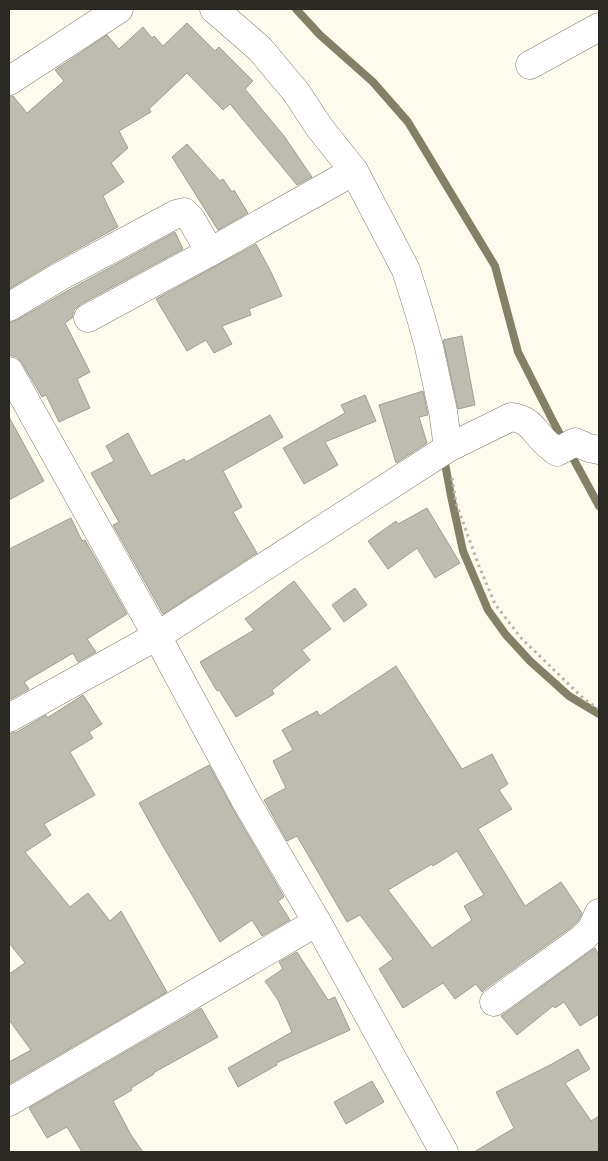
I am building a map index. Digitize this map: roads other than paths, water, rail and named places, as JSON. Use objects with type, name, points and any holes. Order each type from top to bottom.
[{"type":"street","points":[[9,81],[88,17],[119,9]]},
{"type":"street","points":[[214,9],[260,49],[296,92],[319,127],[354,171],[406,270],[429,347],[443,411],[442,451]]},
{"type":"street","points":[[530,64],[599,27]]},
{"type":"street","points":[[88,318],[354,171]]},
{"type":"street","points":[[9,307],[58,277],[176,214],[184,212],[191,219],[210,252]]},
{"type":"street","points":[[9,372],[247,803],[317,922],[444,1152]]},
{"type":"street","points":[[9,718],[156,636],[442,451],[511,417],[520,418],[530,425],[545,443],[577,448]]},
{"type":"street","points":[[494,1002],[583,938],[598,920]]},
{"type":"street","points":[[9,1102],[317,922]]},
{"type":"waterway","points":[[296,9],[320,35],[373,82],[408,122],[495,266],[518,352],[599,506]]},
{"type":"waterway","points":[[444,458],[463,551],[488,610],[506,635],[530,661],[569,696],[599,714]]}]
